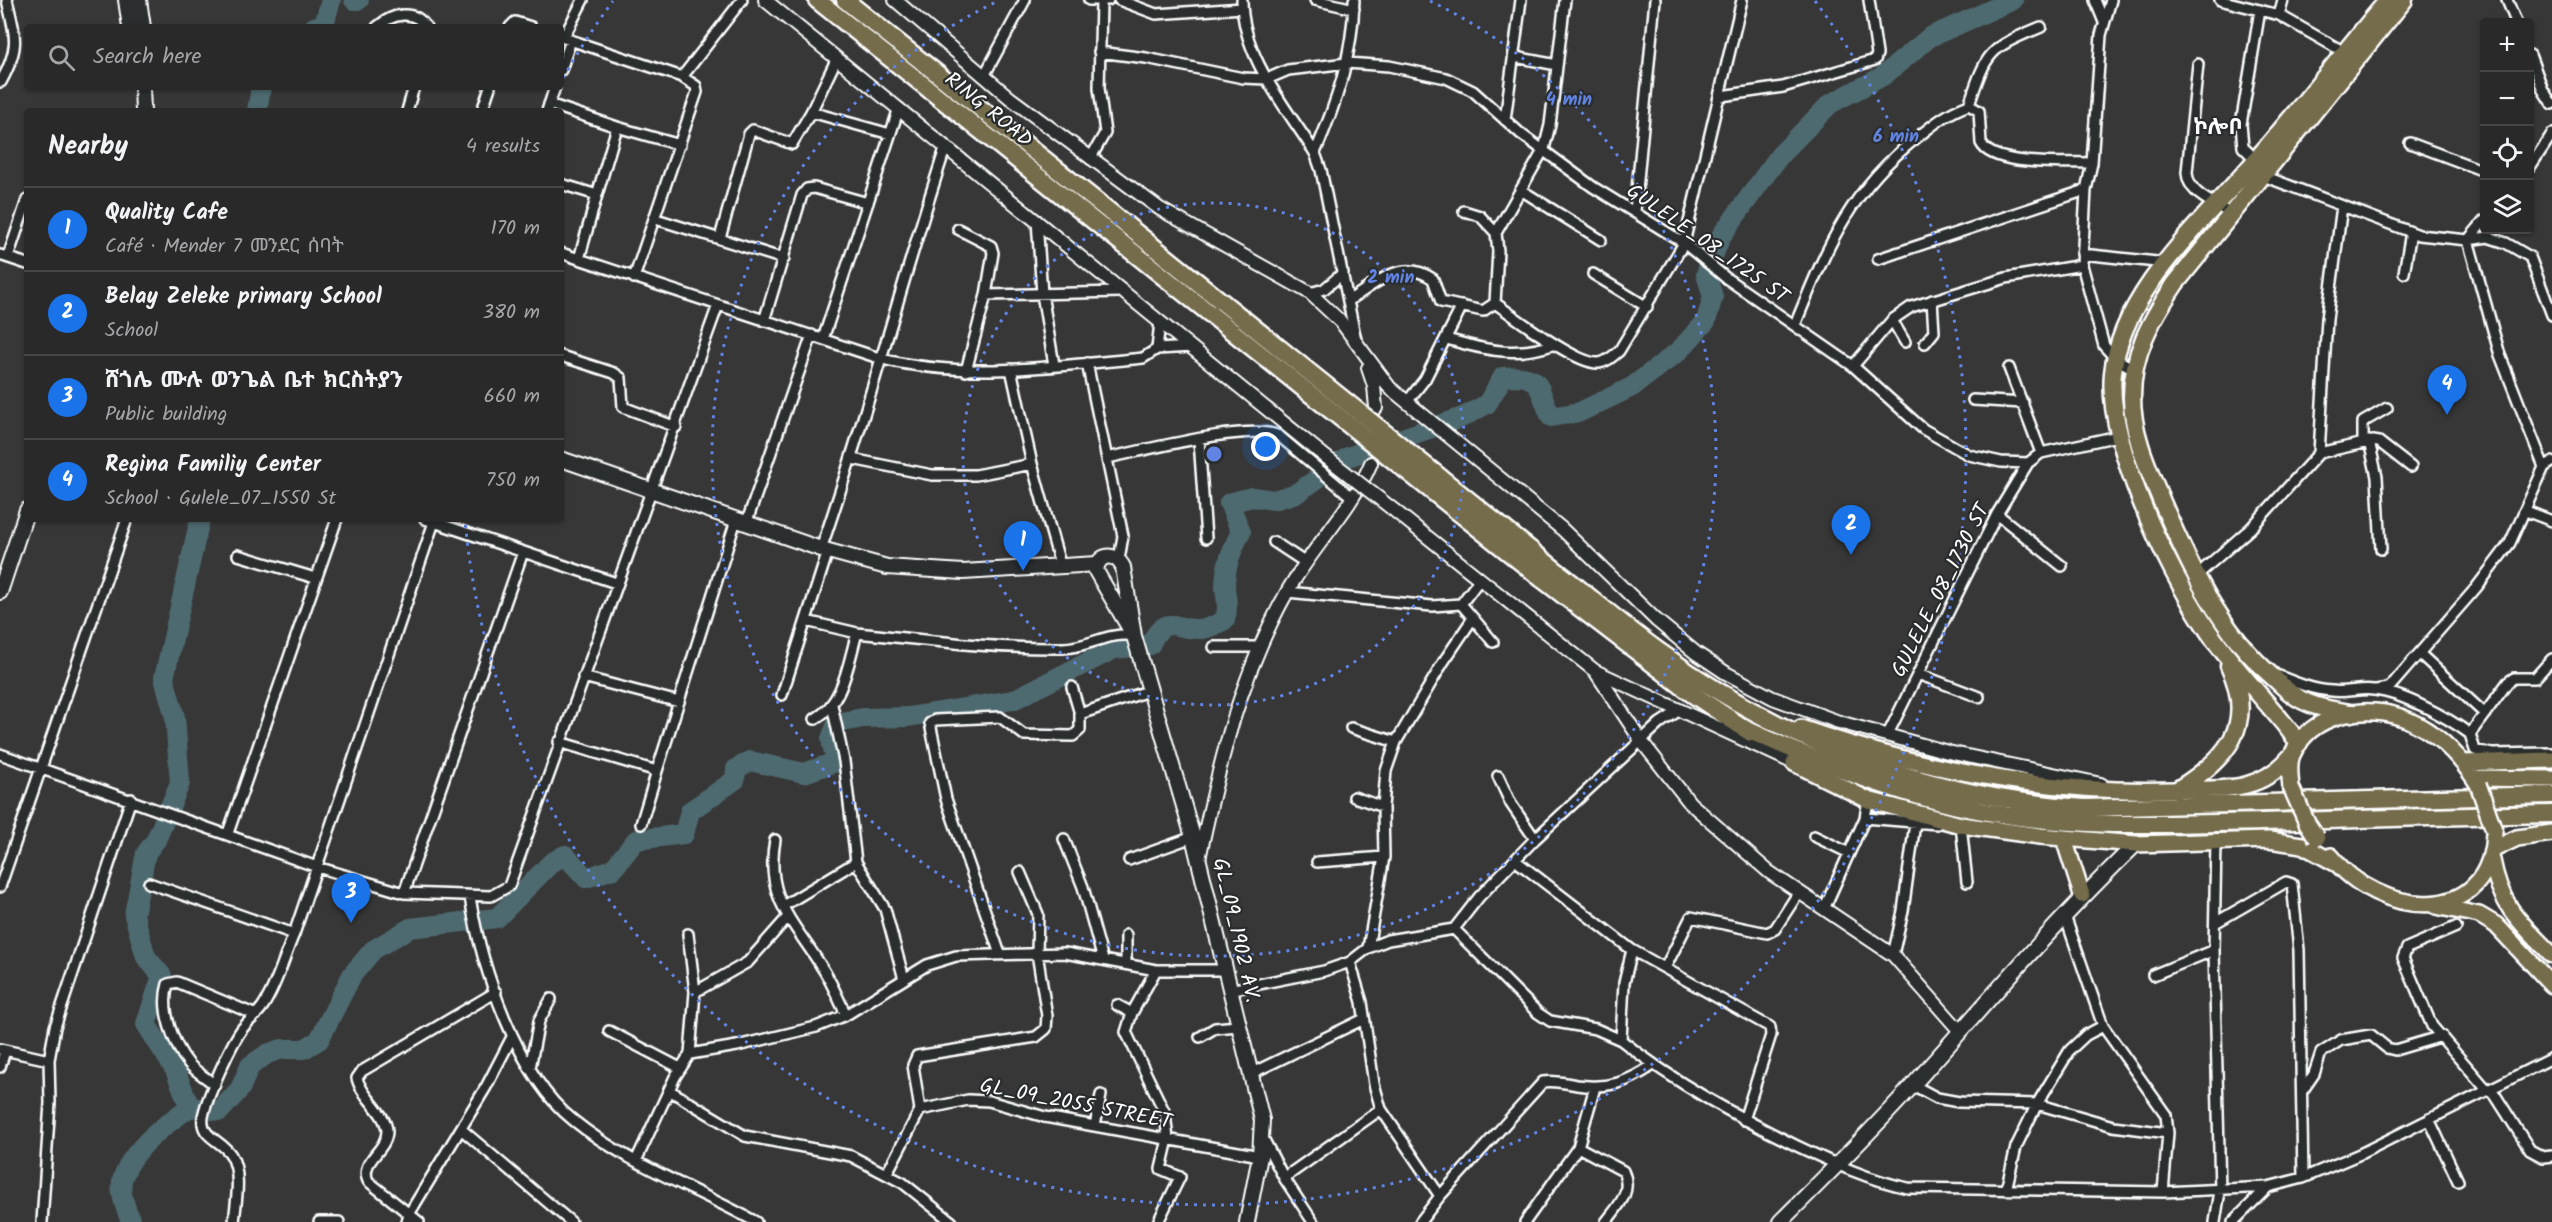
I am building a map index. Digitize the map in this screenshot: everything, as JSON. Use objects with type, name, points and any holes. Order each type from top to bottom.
[{"type":"highway","name":"RING ROAD","points":[[817,0],[1134,253],[1548,574]]},
{"type":"highway","name":"RING ROAD","points":[[845,0],[1145,240],[1548,574]]},
{"type":"highway","points":[[2259,168],[2344,52],[2388,0]]},
{"type":"highway","points":[[2295,750],[2222,652],[2168,563],[2118,435],[2113,396],[2116,359],[2129,321],[2167,263],[2223,209],[2404,0]]},
{"type":"highway","points":[[2223,209],[2145,331],[2134,369],[2132,396],[2135,428],[2147,466],[2196,576],[2226,627],[2265,670],[2296,697],[2313,705],[2350,713]]},
{"type":"highway","points":[[1548,574],[1658,650],[1748,708],[1818,744],[1915,777],[1995,797],[2085,808],[2552,795]]},
{"type":"highway","points":[[1548,574],[1691,693],[1794,764]]},
{"type":"highway","points":[[2176,790],[2208,769],[2225,753],[2237,730],[2241,709],[2238,688],[2222,652]]},
{"type":"highway","points":[[1743,728],[1836,769],[1882,786],[1941,802],[2022,817],[2141,824],[2552,814]]},
{"type":"main road","points":[[126,0],[130,24]]},
{"type":"main road","points":[[141,2],[143,24]]},
{"type":"main road","points":[[142,90],[144,108]]},
{"type":"main road","points":[[564,460],[824,550],[887,567],[963,572],[1060,564],[1097,564]]},
{"type":"main road","points":[[0,592],[24,519]]},
{"type":"main road","points":[[1111,555],[1121,566],[1134,636],[1096,571],[1097,564],[1103,557],[1111,555]]},
{"type":"main road","points":[[1101,581],[1111,583],[1119,580],[1121,566]]},
{"type":"main road","name":"GL_09_1902 AV.","points":[[1134,636],[1193,837],[1262,1120],[1263,1138],[1247,1222]]},
{"type":"main road","points":[[1748,708],[1875,751],[1988,778],[2075,790],[2176,790],[2257,783],[2279,770],[2307,731],[2318,723],[2350,713],[2375,711],[2407,719],[2437,738],[2464,763],[2476,781],[2494,830],[2493,854],[2502,896],[2512,914],[2552,955]]},
{"type":"main road","points":[[2295,750],[2291,786],[2307,824],[2337,864]]},
{"type":"main road","points":[[2464,763],[2552,760]]},
{"type":"main road","points":[[1794,764],[1868,800],[1961,825],[2064,839],[2136,844],[2269,840],[2295,844],[2310,849],[2337,864],[2388,898],[2479,915],[2496,925],[2552,986]]},
{"type":"main road","points":[[2476,781],[2552,779]]},
{"type":"main road","points":[[2427,904],[2449,901],[2464,894],[2487,872],[2493,854],[2517,838],[2552,833]]},
{"type":"main road","points":[[2064,839],[2082,895]]},
{"type":"main road","points":[[1780,1222],[1913,1085],[1959,1030],[2082,895],[2136,844]]},
{"type":"street","points":[[1,82],[14,59],[16,47],[7,0]]},
{"type":"street","points":[[583,0],[565,38],[682,77],[696,86],[697,93],[656,219],[634,278]]},
{"type":"street","points":[[682,77],[742,0]]},
{"type":"street","points":[[765,0],[1037,220],[1121,292],[1595,671],[1794,764]]},
{"type":"street","points":[[895,0],[984,76],[1090,159],[1160,209],[1310,293],[1341,322],[1390,388],[1519,493],[1612,575],[1656,620],[1696,653],[1773,698],[1802,710],[1887,736],[2000,764],[2139,791]]},
{"type":"street","points":[[984,76],[1025,0]]},
{"type":"street","points":[[1089,0],[1105,1],[1099,52],[1099,88],[1105,133],[1090,159]]},
{"type":"street","points":[[1119,0],[1156,14],[1242,4],[1247,33],[1267,79],[1315,153],[1335,228],[1340,277],[1348,301],[1356,342],[1372,378],[1376,402],[1382,387],[1390,388]]},
{"type":"street","points":[[1315,0],[1354,4],[1347,63],[1315,153]]},
{"type":"street","points":[[1505,120],[1521,0]]},
{"type":"street","points":[[1495,303],[1498,251],[1496,233],[1544,149],[1550,125],[1565,0]]},
{"type":"street","points":[[1635,211],[1655,0]]},
{"type":"street","points":[[1495,303],[1555,344],[1590,362],[1608,361],[1619,351],[1684,243],[1721,96],[1742,0]]},
{"type":"street","points":[[1721,96],[1783,87],[1875,60],[1869,0]]},
{"type":"street","points":[[2095,0],[2104,22]]},
{"type":"street","points":[[2111,0],[2104,22],[2097,72],[2092,162],[2086,190],[2082,265],[2104,346],[2116,359],[2134,369]]},
{"type":"street","points":[[2220,0],[2279,15],[2344,52]]},
{"type":"street","points":[[2279,15],[2283,0]]},
{"type":"street","points":[[2507,0],[2514,18]]},
{"type":"street","points":[[2260,10],[2241,124],[2243,147],[2259,168],[2342,206],[2411,232],[2468,240],[2493,238],[2530,258],[2552,315]]},
{"type":"street","points":[[382,24],[399,15],[411,15],[420,17],[424,24]]},
{"type":"street","points":[[1970,105],[1985,60],[2001,45],[2042,27]]},
{"type":"street","points":[[1099,52],[1146,58],[1243,78],[1267,79]]},
{"type":"street","points":[[1515,57],[1557,65]]},
{"type":"street","points":[[720,238],[749,134],[753,130],[760,131],[792,144],[811,112],[837,58]]},
{"type":"street","name":"GULELE_08_1725 ST","points":[[1267,79],[1288,70],[1347,63],[1389,66],[1446,78],[1473,91],[1505,120],[1593,187],[1684,243],[1726,278],[1853,366],[1923,429],[1969,455],[2001,462],[2028,463]]},
{"type":"street","points":[[2198,64],[2187,179],[2193,191],[2223,209]]},
{"type":"street","points":[[2534,68],[2543,90],[2552,104]]},
{"type":"street","points":[[408,108],[413,90]]},
{"type":"street","points":[[483,108],[489,90]]},
{"type":"street","points":[[548,108],[554,90]]},
{"type":"street","points":[[1970,105],[1979,111],[1981,143],[1992,153],[2006,158],[2032,161],[2092,162]]},
{"type":"street","points":[[1795,326],[1819,267],[1850,207],[1878,170],[1946,114],[1970,105]]},
{"type":"street","points":[[823,339],[899,108]]},
{"type":"street","points":[[564,112],[680,145]]},
{"type":"street","points":[[811,112],[890,134]]},
{"type":"street","points":[[579,259],[617,127]]},
{"type":"street","points":[[2534,160],[2552,134]]},
{"type":"street","points":[[2410,143],[2480,169]]},
{"type":"street","points":[[782,695],[806,621],[824,550],[882,359],[911,252],[946,146]]},
{"type":"street","points":[[564,185],[597,195]]},
{"type":"street","points":[[764,321],[802,195],[807,189],[814,188],[868,203]]},
{"type":"street","points":[[1521,190],[1601,240]]},
{"type":"street","points":[[1878,259],[2086,190]]},
{"type":"street","points":[[2319,453],[2327,319],[2342,206]]},
{"type":"street","points":[[24,207],[4,256],[24,263]]},
{"type":"street","points":[[1464,211],[1480,216],[1496,233]]},
{"type":"street","points":[[656,219],[784,259]]},
{"type":"street","points":[[1037,220],[1042,294],[1054,365]]},
{"type":"street","points":[[2468,240],[2480,226]]},
{"type":"street","points":[[958,229],[991,246],[993,253],[986,295],[966,371]]},
{"type":"street","points":[[2404,273],[2411,232]]},
{"type":"street","points":[[2265,670],[2313,688],[2334,692],[2389,688],[2420,654],[2510,543],[2548,465],[2500,355],[2468,240]]},
{"type":"street","points":[[564,254],[882,359],[934,370],[1011,369],[1087,363],[1143,358],[1156,349],[1192,347]]},
{"type":"street","points":[[2082,254],[2167,263]]},
{"type":"street","points":[[1853,366],[1892,320],[1911,307],[2006,278],[2082,265]]},
{"type":"street","points":[[1348,301],[1396,272],[1411,269],[1433,279],[1441,302],[1483,311],[1495,303]]},
{"type":"street","points":[[1593,274],[1647,307]]},
{"type":"street","points":[[1310,293],[1324,289],[1340,277]]},
{"type":"street","points":[[986,295],[1121,292]]},
{"type":"street","points":[[1925,343],[1934,332],[1932,300]]},
{"type":"street","points":[[0,754],[228,833],[317,867],[404,893],[491,896],[509,886],[616,583],[676,427],[718,305]]},
{"type":"street","points":[[1407,402],[1425,379],[1462,306]]},
{"type":"street","points":[[1892,320],[1905,342]]},
{"type":"street","points":[[1156,349],[1160,322]]},
{"type":"street","points":[[641,825],[679,702],[741,522],[812,335]]},
{"type":"street","points":[[1447,339],[1490,351],[1513,353],[1555,344]]},
{"type":"street","points":[[564,357],[621,378],[623,407],[676,427]]},
{"type":"street","points":[[1087,363],[1123,536],[1121,566]]},
{"type":"street","points":[[2009,368],[2041,453]]},
{"type":"street","points":[[1011,369],[1032,464],[1060,564]]},
{"type":"street","points":[[1973,400],[2022,403]]},
{"type":"street","points":[[2381,549],[2377,477],[2363,422],[2387,408]]},
{"type":"street","points":[[1107,458],[1258,430],[1273,433],[1353,498]]},
{"type":"street","points":[[2028,463],[2041,453],[2118,435]]},
{"type":"street","points":[[1199,440],[1206,538]]},
{"type":"street","points":[[2196,576],[2251,528],[2319,453],[2366,441],[2379,442],[2411,467]]},
{"type":"street","points":[[852,459],[932,475],[976,474],[1032,464]]},
{"type":"street","points":[[1199,861],[1222,751],[1260,647],[1287,592],[1353,498],[1371,463]]},
{"type":"street","name":"GULELE_08_1730 ST","points":[[1887,736],[1997,514],[2028,463]]},
{"type":"street","points":[[2526,511],[2552,521]]},
{"type":"street","points":[[1997,514],[2062,566]]},
{"type":"street","points":[[0,887],[126,522]]},
{"type":"street","points":[[228,833],[336,522]]},
{"type":"street","points":[[234,1222],[237,1179],[235,1164],[222,1144],[207,1136],[203,1130],[203,1117],[209,1096],[242,1030],[264,1005],[294,934],[430,522]]},
{"type":"street","points":[[433,522],[616,583]]},
{"type":"street","points":[[1274,542],[1306,562]]},
{"type":"street","points":[[404,893],[523,552]]},
{"type":"street","points":[[238,555],[315,578]]},
{"type":"street","points":[[1287,592],[1432,606],[1461,604],[1480,579]]},
{"type":"street","points":[[1461,604],[1493,642]]},
{"type":"street","points":[[1368,948],[1384,857],[1384,783],[1396,742],[1444,661],[1473,618]]},
{"type":"street","points":[[806,621],[857,633],[1016,649],[1067,648],[1123,634],[1134,636]]},
{"type":"street","points":[[815,719],[832,705],[839,693],[857,633]]},
{"type":"street","points":[[1214,647],[1260,647]]},
{"type":"street","points":[[2420,654],[2485,714]]},
{"type":"street","points":[[2470,734],[2508,682],[2514,678],[2535,678],[2552,659]]},
{"type":"street","points":[[1595,671],[1642,742],[1690,803],[1769,872],[1893,955],[1959,1030]]},
{"type":"street","points":[[1918,674],[1979,697]]},
{"type":"street","points":[[583,677],[679,702]]},
{"type":"street","points":[[1000,954],[946,799],[930,723],[936,720],[1000,717],[1024,735],[1073,736],[1080,730],[1080,714],[1072,687]]},
{"type":"street","points":[[1080,714],[1151,690]]},
{"type":"street","points":[[2376,690],[2420,705],[2454,722],[2470,734],[2475,750],[2492,754],[2552,753]]},
{"type":"street","points":[[832,705],[844,761],[856,862],[885,909],[904,979]]},
{"type":"street","points":[[1229,990],[1294,979],[1350,962],[1368,948],[1388,940],[1454,929],[1479,897],[1534,839],[1660,723],[1680,710]]},
{"type":"street","points":[[1351,728],[1396,742]]},
{"type":"street","points":[[559,742],[657,771]]},
{"type":"street","points":[[1498,776],[1511,804],[1534,839]]},
{"type":"street","points":[[1354,797],[1383,807]]},
{"type":"street","points":[[42,1222],[50,1103],[49,1060],[55,1028],[131,799]]},
{"type":"street","points":[[1824,909],[1865,818],[1868,800]]},
{"type":"street","points":[[1865,818],[1961,825],[1966,882]]},
{"type":"street","points":[[1893,955],[1904,911],[1915,823]]},
{"type":"street","points":[[1814,836],[1849,853]]},
{"type":"street","points":[[1129,860],[1193,837]]},
{"type":"street","points":[[1064,838],[1083,887],[1103,960]]},
{"type":"street","points":[[775,840],[771,863],[772,876],[783,906],[788,918],[824,971],[846,1015]]},
{"type":"street","points":[[2215,1222],[2220,1191],[2214,950],[2216,841]]},
{"type":"street","points":[[1317,862],[1384,857]]},
{"type":"street","points":[[1515,860],[1632,950],[1768,1025],[1771,1029],[1744,1120]]},
{"type":"street","points":[[783,906],[856,862]]},
{"type":"street","points":[[887,1173],[920,1110],[913,1065],[917,1056],[1043,1034],[1046,1029],[1047,1016],[1037,953],[1038,914],[1020,873]]},
{"type":"street","points":[[2216,923],[2286,882],[2292,884],[2299,951],[2303,1178]]},
{"type":"street","points":[[149,883],[294,934]]},
{"type":"street","points":[[1665,968],[1691,917],[1767,933],[1774,929],[1799,892]]},
{"type":"street","points":[[470,897],[478,939],[512,1037],[530,1068],[571,1119],[636,1161],[756,1222]]},
{"type":"street","points":[[2065,916],[2103,1026],[2162,1107],[2168,1122],[2163,1192]]},
{"type":"street","points":[[695,992],[748,962],[788,918]]},
{"type":"street","points":[[2456,927],[2407,948],[2403,954],[2428,1019],[2490,1090],[2530,1150],[2543,1157],[2552,1156]]},
{"type":"street","points":[[1454,929],[1538,1013],[1550,1021],[1596,1029],[1621,1040],[1653,1065],[1744,1120],[1837,1165],[1888,1184],[1908,1188],[2163,1192],[2268,1187],[2303,1178],[2360,1154],[2552,1058]]},
{"type":"street","points":[[636,1161],[680,1068],[690,1054],[695,992],[688,934]]},
{"type":"street","points":[[1126,935],[1126,964]]},
{"type":"street","points":[[1621,1040],[1624,983],[1632,950]]},
{"type":"street","points":[[2153,975],[2214,950]]},
{"type":"street","points":[[690,1054],[737,1046],[816,1027],[846,1015],[939,960],[956,956],[1065,953],[1156,970],[1224,970]]},
{"type":"street","points":[[1350,962],[1358,981],[1374,1084],[1381,1109],[1440,1196]]},
{"type":"street","points":[[1156,970],[1132,1013],[1126,1032],[1159,1096],[1165,1113],[1168,1139],[1161,1169],[1181,1179],[1158,1222]]},
{"type":"street","points":[[215,1085],[191,1066],[179,1049],[166,1008],[168,984],[177,982],[256,1016]]},
{"type":"street","points":[[419,1222],[408,1218],[368,1181],[365,1174],[367,1167],[384,1143],[387,1132],[385,1124],[358,1086],[357,1078],[362,1071],[496,992]]},
{"type":"street","points":[[530,1068],[539,1020],[551,999]]},
{"type":"street","points":[[1117,1005],[1132,1013]]},
{"type":"street","points":[[1250,1074],[1364,1019]]},
{"type":"street","points":[[1200,1037],[1215,1028],[1238,1026]]},
{"type":"street","points":[[2006,1190],[2016,1147],[2037,1104],[2070,1050],[2086,1035],[2103,1026]]},
{"type":"street","points":[[609,1031],[680,1068]]},
{"type":"street","points":[[2303,1089],[2314,1074],[2321,1053],[2341,1040],[2371,1035],[2387,1048],[2395,1050],[2442,1036]]},
{"type":"street","points":[[408,1218],[512,1037]]},
{"type":"street","points":[[0,1067],[3,1050],[49,1060]]},
{"type":"street","points":[[1420,1222],[1440,1196],[1543,1082],[1594,1087],[1626,1082],[1653,1065]]},
{"type":"street","points":[[1913,1085],[1937,1098],[1959,1102],[2037,1104],[2113,1126],[2168,1133]]},
{"type":"street","points":[[1525,1222],[1578,1147],[1594,1087]]},
{"type":"street","points":[[669,1090],[745,1136],[841,1152],[887,1173],[952,1222]]},
{"type":"street","points":[[1095,1126],[1101,1095]]},
{"type":"street","name":"GL_09_2055 STREET","points":[[920,1110],[968,1100],[989,1101],[1045,1117],[1260,1156]]},
{"type":"street","points":[[1284,1178],[1381,1109]]},
{"type":"street","points":[[2429,1119],[2458,1181]]},
{"type":"street","points":[[461,1129],[571,1222]]},
{"type":"street","points":[[1263,1138],[1284,1178],[1313,1222]]},
{"type":"street","points":[[1578,1147],[1623,1171],[1625,1175],[1624,1199],[1606,1222]]},
{"type":"street","points":[[2233,1222],[2268,1187]]},
{"type":"street","points":[[319,1222],[339,1222]]},
{"type":"waterway","points":[[324,24],[331,0]]},
{"type":"waterway","points":[[354,0],[359,0]]},
{"type":"waterway","points":[[131,1222],[121,1188],[128,1166],[142,1147],[190,1107],[220,1111],[240,1089],[250,1066],[267,1054],[282,1049],[304,1049],[319,1040],[352,975],[373,950],[410,928],[497,918],[551,863],[565,855],[586,878],[613,869],[636,840],[684,834],[690,811],[735,780],[736,769],[750,761],[804,773],[836,762],[831,739],[837,723],[863,718],[908,717],[1013,700],[1114,649],[1150,645],[1161,628],[1166,626],[1202,629],[1225,620],[1226,572],[1241,532],[1229,503],[1252,497],[1274,500],[1297,493],[1348,457],[1463,417],[1487,404],[1503,377],[1525,377],[1537,384],[1551,417],[1580,412],[1632,387],[1679,351],[1706,321],[1713,297],[1706,274],[1721,236],[1780,155],[1830,104],[1883,76],[1930,37],[2013,0]]},
{"type":"waterway","points":[[258,108],[260,90]]},
{"type":"waterway","points":[[190,1107],[175,1070],[146,1024],[162,976],[146,957],[134,915],[146,853],[156,840],[180,783],[175,717],[164,678],[199,522]]},
{"type":"place","name":"Regina Familiy Center","points":[[2447,415]]},
{"type":"place","name":"Belay Zeleke primary School","points":[[1851,555]]},
{"type":"place","name":"Quality Cafe","points":[[1023,571]]},
{"type":"place","name":"ሸጎሌ ሙሉ ወንጌል ቤተ ክርስትያን","points":[[351,923]]},
{"type":"district","name":"ኮሎቦ","points":[[2218,126]]}]
